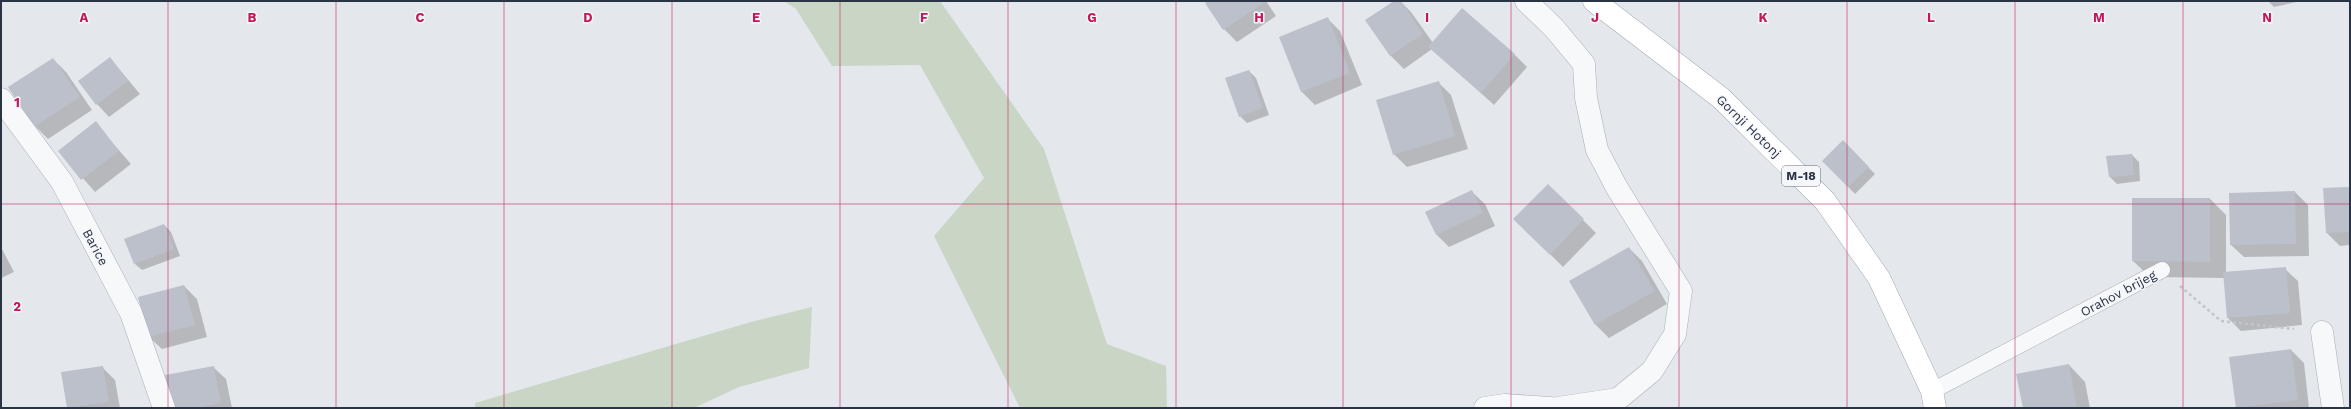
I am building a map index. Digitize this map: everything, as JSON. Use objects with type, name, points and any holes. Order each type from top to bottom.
[{"type":"main road","name":"Gornji Hotonj","points":[[1594,1],[1721,98],[1825,200],[1879,278],[1933,400]]},
{"type":"street","points":[[1526,1],[1554,28],[1584,64],[1586,98],[1597,150],[1617,188],[1681,291],[1675,334],[1652,370],[1618,399],[1558,408]]},
{"type":"street","name":"Barice","points":[[1,99],[62,182],[131,313],[164,408]]},
{"type":"street","points":[[2322,332],[2333,408]]},
{"type":"street","points":[[1485,408],[1505,405],[1550,408]]},
{"type":"lane","name":"Orahov brijeg","points":[[1933,400],[2162,270]]},
{"type":"path","name":"Orahov brijeg","points":[[2162,270],[2221,320],[2322,332]]},
{"type":"green space","points":[[784,1],[940,1],[1044,149],[1107,344],[1166,366],[1167,408],[1020,408],[934,236],[984,178],[920,65],[832,66],[796,9]]},
{"type":"green space","points":[[812,307],[809,368],[739,387],[694,408],[475,408],[475,403],[751,322]]},
{"type":"building","points":[[1209,1],[1262,1],[1264,3],[1223,30],[1205,3]]},
{"type":"building","points":[[1394,1],[1401,1],[1423,34],[1390,56],[1365,20]]},
{"type":"building","points":[[1462,8],[1515,54],[1481,93],[1428,47]]},
{"type":"building","points":[[1328,17],[1350,73],[1301,92],[1279,37]]},
{"type":"building","points":[[110,57],[128,81],[96,105],[78,81]]},
{"type":"building","points":[[53,58],[80,97],[34,127],[8,87]]},
{"type":"building","points":[[1249,70],[1263,108],[1239,117],[1225,78]]},
{"type":"building","points":[[1439,81],[1455,136],[1393,155],[1376,100]]},
{"type":"building","points":[[96,121],[119,151],[81,180],[58,151]]},
{"type":"building","points":[[1843,140],[1869,167],[1848,187],[1822,161]]},
{"type":"building","points":[[2132,154],[2134,175],[2109,177],[2106,156]]},
{"type":"building","points":[[1548,184],[1584,219],[1550,255],[1513,219]]},
{"type":"building","points":[[2350,187],[2350,232],[2326,233],[2323,188]]},
{"type":"building","points":[[1472,190],[1483,213],[1436,235],[1425,212]]},
{"type":"building","points":[[2295,191],[2296,244],[2230,245],[2229,193]]},
{"type":"building","points":[[2132,198],[2210,198],[2210,262],[2132,261]]},
{"type":"building","points":[[164,224],[174,249],[134,264],[124,239]]},
{"type":"building","points":[[1629,247],[1655,291],[1595,325],[1569,281]]},
{"type":"building","points":[[2286,267],[2290,313],[2227,318],[2223,272]]},
{"type":"building","points":[[184,285],[195,325],[148,337],[138,297]]},
{"type":"building","points":[[2291,349],[2298,400],[2236,408],[2229,357]]},
{"type":"building","points":[[2069,364],[2077,408],[2023,408],[2016,374]]},
{"type":"building","points":[[103,366],[109,402],[67,408],[61,372]]},
{"type":"building","points":[[214,366],[221,403],[197,408],[171,408],[165,375]]}]
